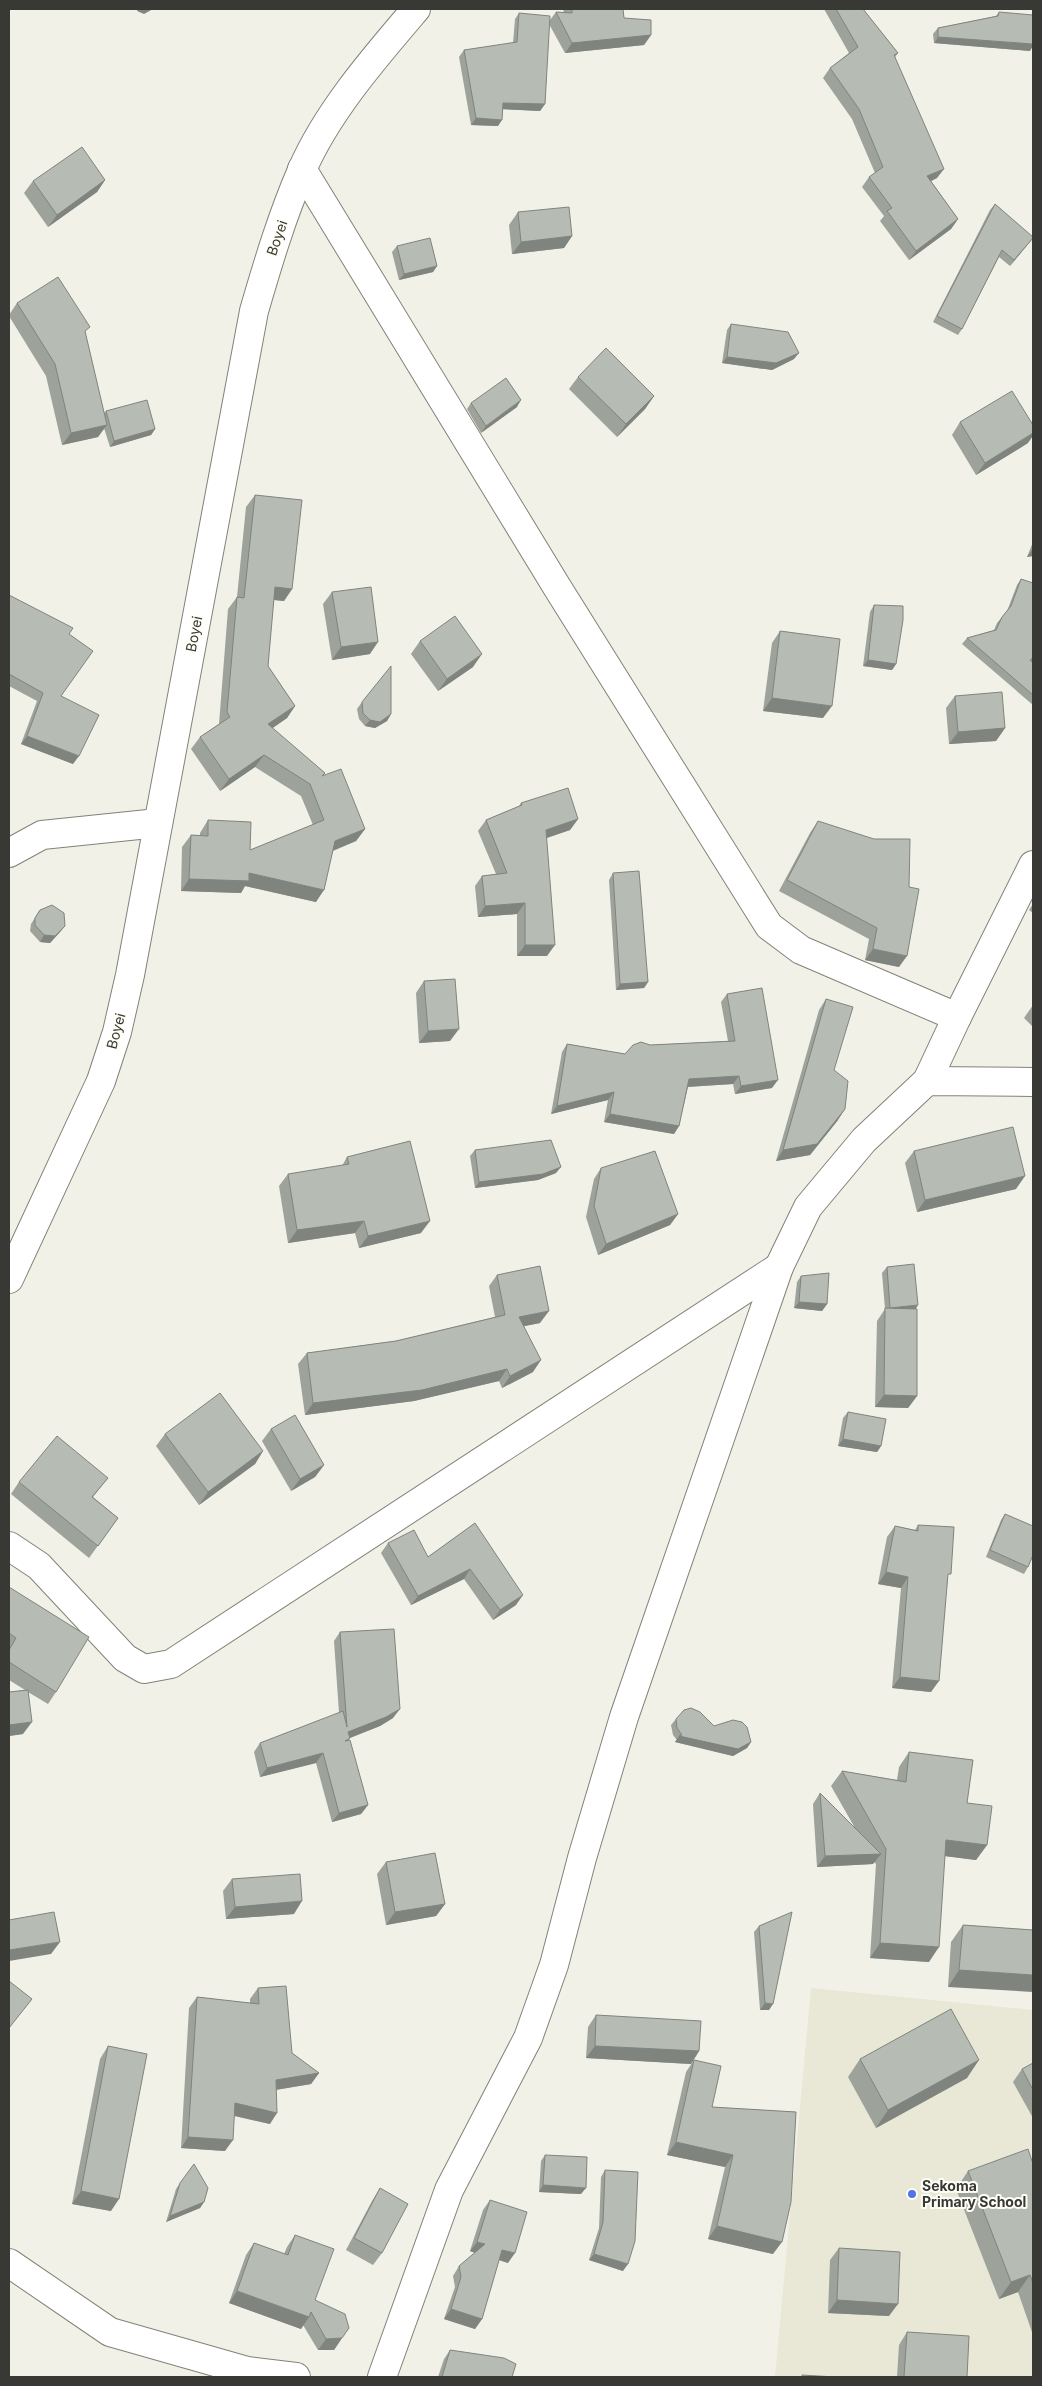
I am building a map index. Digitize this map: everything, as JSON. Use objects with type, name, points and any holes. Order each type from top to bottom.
[{"type":"street","name":"Boyei","points":[[9,1279],[101,1081],[116,1032],[130,975],[254,311],[274,242],[302,169],[335,112],[388,41],[416,9]]},
{"type":"street","points":[[302,169],[556,587],[769,926],[801,950],[957,1017]]},
{"type":"street","points":[[9,853],[42,835],[158,823]]},
{"type":"street","points":[[382,2377],[449,2190],[528,2038],[554,1965],[582,1858],[624,1717],[779,1267],[808,1206],[864,1140],[927,1081],[1033,865]]},
{"type":"street","points":[[927,1081],[1033,1082]]},
{"type":"street","points":[[9,1546],[39,1566],[125,1658],[144,1669],[171,1664],[779,1267]]},
{"type":"street","points":[[9,2263],[110,2332],[247,2371],[296,2377]]},
{"type":"shaded area","name":"Sekoma Primary School","points":[[811,1988],[1033,2010],[1033,2377],[775,2377]]},
{"type":"building","points":[[572,9],[623,9],[624,18],[651,20],[651,35],[572,43],[556,12],[572,13]]},
{"type":"building","points":[[836,9],[863,9],[898,53],[894,55],[944,169],[927,176],[958,219],[916,251],[887,211],[892,208],[869,177],[883,167],[859,109],[830,68],[858,47]]},
{"type":"building","points":[[999,12],[1033,15],[1033,44],[938,37],[938,28],[998,16]]},
{"type":"building","points":[[519,13],[550,16],[545,104],[503,103],[502,120],[476,118],[464,50],[517,42]]},
{"type":"building","points":[[82,147],[105,180],[57,215],[33,181]]},
{"type":"building","points":[[995,204],[1033,238],[1014,260],[1002,250],[962,329],[937,316]]},
{"type":"building","points":[[569,207],[572,236],[521,242],[518,212]]},
{"type":"building","points":[[430,238],[437,266],[404,274],[397,246]]},
{"type":"building","points":[[58,277],[90,327],[85,331],[107,425],[71,433],[55,364],[17,303]]},
{"type":"building","points":[[731,324],[788,332],[799,353],[776,363],[727,357]]},
{"type":"building","points":[[606,348],[654,396],[626,424],[578,377]]},
{"type":"building","points":[[506,378],[521,400],[486,426],[471,403]]},
{"type":"building","points":[[1012,391],[1033,425],[1033,433],[985,463],[960,422]]},
{"type":"building","points":[[147,400],[155,429],[114,441],[106,411]]},
{"type":"building","points":[[255,495],[302,500],[292,589],[275,587],[268,666],[295,706],[268,724],[325,773],[322,776],[341,769],[365,829],[335,841],[324,890],[249,873],[249,881],[189,879],[191,835],[208,836],[208,820],[251,822],[250,850],[324,820],[310,784],[264,755],[229,779],[200,737],[230,717],[227,712],[237,597],[244,598]]},
{"type":"building","points":[[1021,579],[1033,583],[1033,658],[1030,660],[1033,663],[1033,695],[967,638],[996,630],[1002,617],[1011,606]]},
{"type":"building","points":[[371,587],[378,642],[341,647],[332,592]]},
{"type":"building","points":[[9,595],[73,628],[69,634],[93,651],[61,696],[99,715],[79,756],[27,736],[43,693],[9,674]]},
{"type":"building","points":[[874,605],[903,606],[903,620],[896,664],[868,660]]},
{"type":"building","points":[[455,616],[482,654],[447,679],[420,641]]},
{"type":"building","points":[[780,631],[840,639],[832,706],[772,698]]},
{"type":"building","points":[[391,666],[391,714],[380,722],[370,720],[363,713],[362,702]]},
{"type":"building","points":[[1002,692],[1005,728],[958,732],[955,696]]},
{"type":"building","points":[[568,788],[578,819],[546,830],[555,945],[525,945],[525,903],[485,906],[482,876],[507,873],[486,820],[522,805],[521,803]]},
{"type":"building","points":[[818,821],[874,839],[910,839],[909,887],[919,889],[907,956],[873,949],[877,928],[787,880]]},
{"type":"building","points":[[639,871],[648,982],[620,984],[613,873]]},
{"type":"building","points":[[52,905],[64,913],[65,926],[55,936],[44,935],[35,925],[35,918],[40,910]]},
{"type":"building","points":[[455,979],[459,1029],[428,1031],[424,981]]},
{"type":"building","points":[[762,988],[778,1080],[741,1086],[739,1076],[689,1079],[679,1126],[610,1114],[614,1092],[557,1106],[567,1044],[625,1054],[633,1045],[641,1042],[650,1045],[735,1041],[727,994]]},
{"type":"building","points":[[826,999],[853,1007],[834,1070],[848,1081],[845,1109],[817,1144],[783,1150]]},
{"type":"building","points":[[1013,1127],[1025,1176],[925,1200],[914,1151]]},
{"type":"building","points":[[551,1140],[561,1167],[543,1174],[479,1182],[475,1150]]},
{"type":"building","points":[[410,1141],[430,1221],[368,1236],[364,1221],[297,1230],[288,1174],[349,1164],[347,1157]]},
{"type":"building","points":[[655,1151],[678,1214],[606,1244],[594,1206],[601,1168]]},
{"type":"building","points":[[914,1264],[918,1305],[890,1308],[887,1267]]},
{"type":"building","points":[[540,1266],[549,1311],[519,1317],[541,1360],[510,1376],[507,1369],[422,1390],[313,1403],[307,1353],[396,1341],[505,1315],[497,1275]]},
{"type":"building","points":[[829,1273],[827,1304],[799,1302],[801,1276]]},
{"type":"building","points":[[885,1308],[917,1309],[917,1396],[884,1395]]},
{"type":"building","points":[[220,1393],[263,1451],[208,1492],[165,1434]]},
{"type":"building","points":[[848,1412],[886,1419],[881,1446],[843,1439]]},
{"type":"building","points":[[295,1415],[324,1465],[300,1479],[271,1429]]},
{"type":"building","points":[[57,1436],[108,1478],[92,1497],[118,1518],[98,1546],[19,1482]]},
{"type":"building","points":[[1005,1514],[1033,1526],[1033,1555],[1028,1567],[990,1550]]},
{"type":"building","points":[[475,1523],[523,1595],[500,1610],[470,1569],[418,1596],[388,1543],[414,1530],[428,1557]]},
{"type":"building","points":[[918,1525],[954,1527],[951,1574],[948,1574],[939,1681],[900,1677],[908,1577],[886,1572],[895,1526],[918,1531]]},
{"type":"building","points":[[9,1587],[89,1637],[56,1692],[9,1662],[9,1650],[16,1638],[9,1633]]},
{"type":"building","points":[[394,1629],[400,1709],[386,1717],[348,1732],[350,1738],[345,1741],[350,1740],[368,1805],[339,1813],[323,1753],[267,1768],[260,1743],[343,1711],[347,1727],[340,1632]]},
{"type":"building","points":[[28,1690],[32,1722],[9,1725],[9,1692]]},
{"type":"building","points":[[691,1708],[700,1712],[714,1726],[733,1720],[742,1722],[747,1727],[751,1742],[738,1749],[679,1736],[682,1735],[677,1728],[676,1719],[684,1710]]},
{"type":"building","points":[[909,1752],[973,1760],[967,1803],[992,1806],[987,1845],[946,1840],[939,1947],[880,1943],[886,1849],[842,1771],[906,1782]]},
{"type":"building","points":[[820,1793],[881,1854],[825,1856]]},
{"type":"building","points":[[435,1853],[445,1904],[395,1912],[386,1862]]},
{"type":"building","points":[[300,1874],[302,1901],[235,1907],[232,1879]]},
{"type":"building","points":[[54,1912],[60,1942],[9,1950],[9,1920]]},
{"type":"building","points":[[792,1912],[773,2004],[765,2003],[759,1926]]},
{"type":"building","points":[[963,1925],[1033,1930],[1033,1975],[959,1970]]},
{"type":"building","points":[[9,1981],[32,1999],[9,2028]]},
{"type":"building","points":[[286,1986],[292,2053],[319,2073],[276,2080],[277,2113],[235,2103],[233,2140],[188,2137],[197,1997],[259,2004],[258,1988]]},
{"type":"building","points":[[951,2009],[979,2060],[888,2110],[860,2059]]},
{"type":"building","points":[[596,2015],[701,2021],[699,2051],[595,2046]]},
{"type":"building","points":[[108,2046],[147,2054],[119,2199],[81,2191]]},
{"type":"building","points":[[694,2060],[721,2066],[712,2107],[796,2112],[791,2202],[782,2242],[717,2226],[733,2155],[676,2142]]},
{"type":"building","points":[[1033,2063],[1033,2090],[1022,2069]]},
{"type":"building","points":[[1028,2149],[1033,2164],[1033,2283],[1030,2275],[1011,2282],[968,2171]]},
{"type":"building","points":[[545,2155],[587,2157],[586,2188],[543,2185]]},
{"type":"building","points":[[194,2164],[208,2188],[204,2202],[170,2216],[180,2183]]},
{"type":"building","points":[[605,2170],[638,2172],[635,2241],[628,2264],[594,2254],[603,2222]]},
{"type":"building","points":[[380,2188],[408,2204],[382,2253],[354,2238]]},
{"type":"building","points":[[490,2200],[527,2212],[515,2253],[502,2250],[482,2319],[451,2309],[461,2277],[459,2266],[485,2244],[477,2242]]},
{"type":"building","points":[[295,2235],[334,2249],[315,2300],[345,2314],[349,2328],[342,2338],[326,2339],[311,2312],[309,2317],[237,2291],[254,2243],[288,2255]]},
{"type":"building","points":[[839,2248],[900,2252],[898,2304],[837,2300]]},
{"type":"building","points":[[907,2332],[969,2336],[967,2377],[904,2377]]},
{"type":"building","points":[[450,2350],[504,2358],[516,2364],[512,2377],[442,2377]]},
{"type":"building","points":[[802,2375],[835,2377],[802,2377]]},
{"type":"place","name":"Sekoma Primary School","points":[[912,2194]]}]
